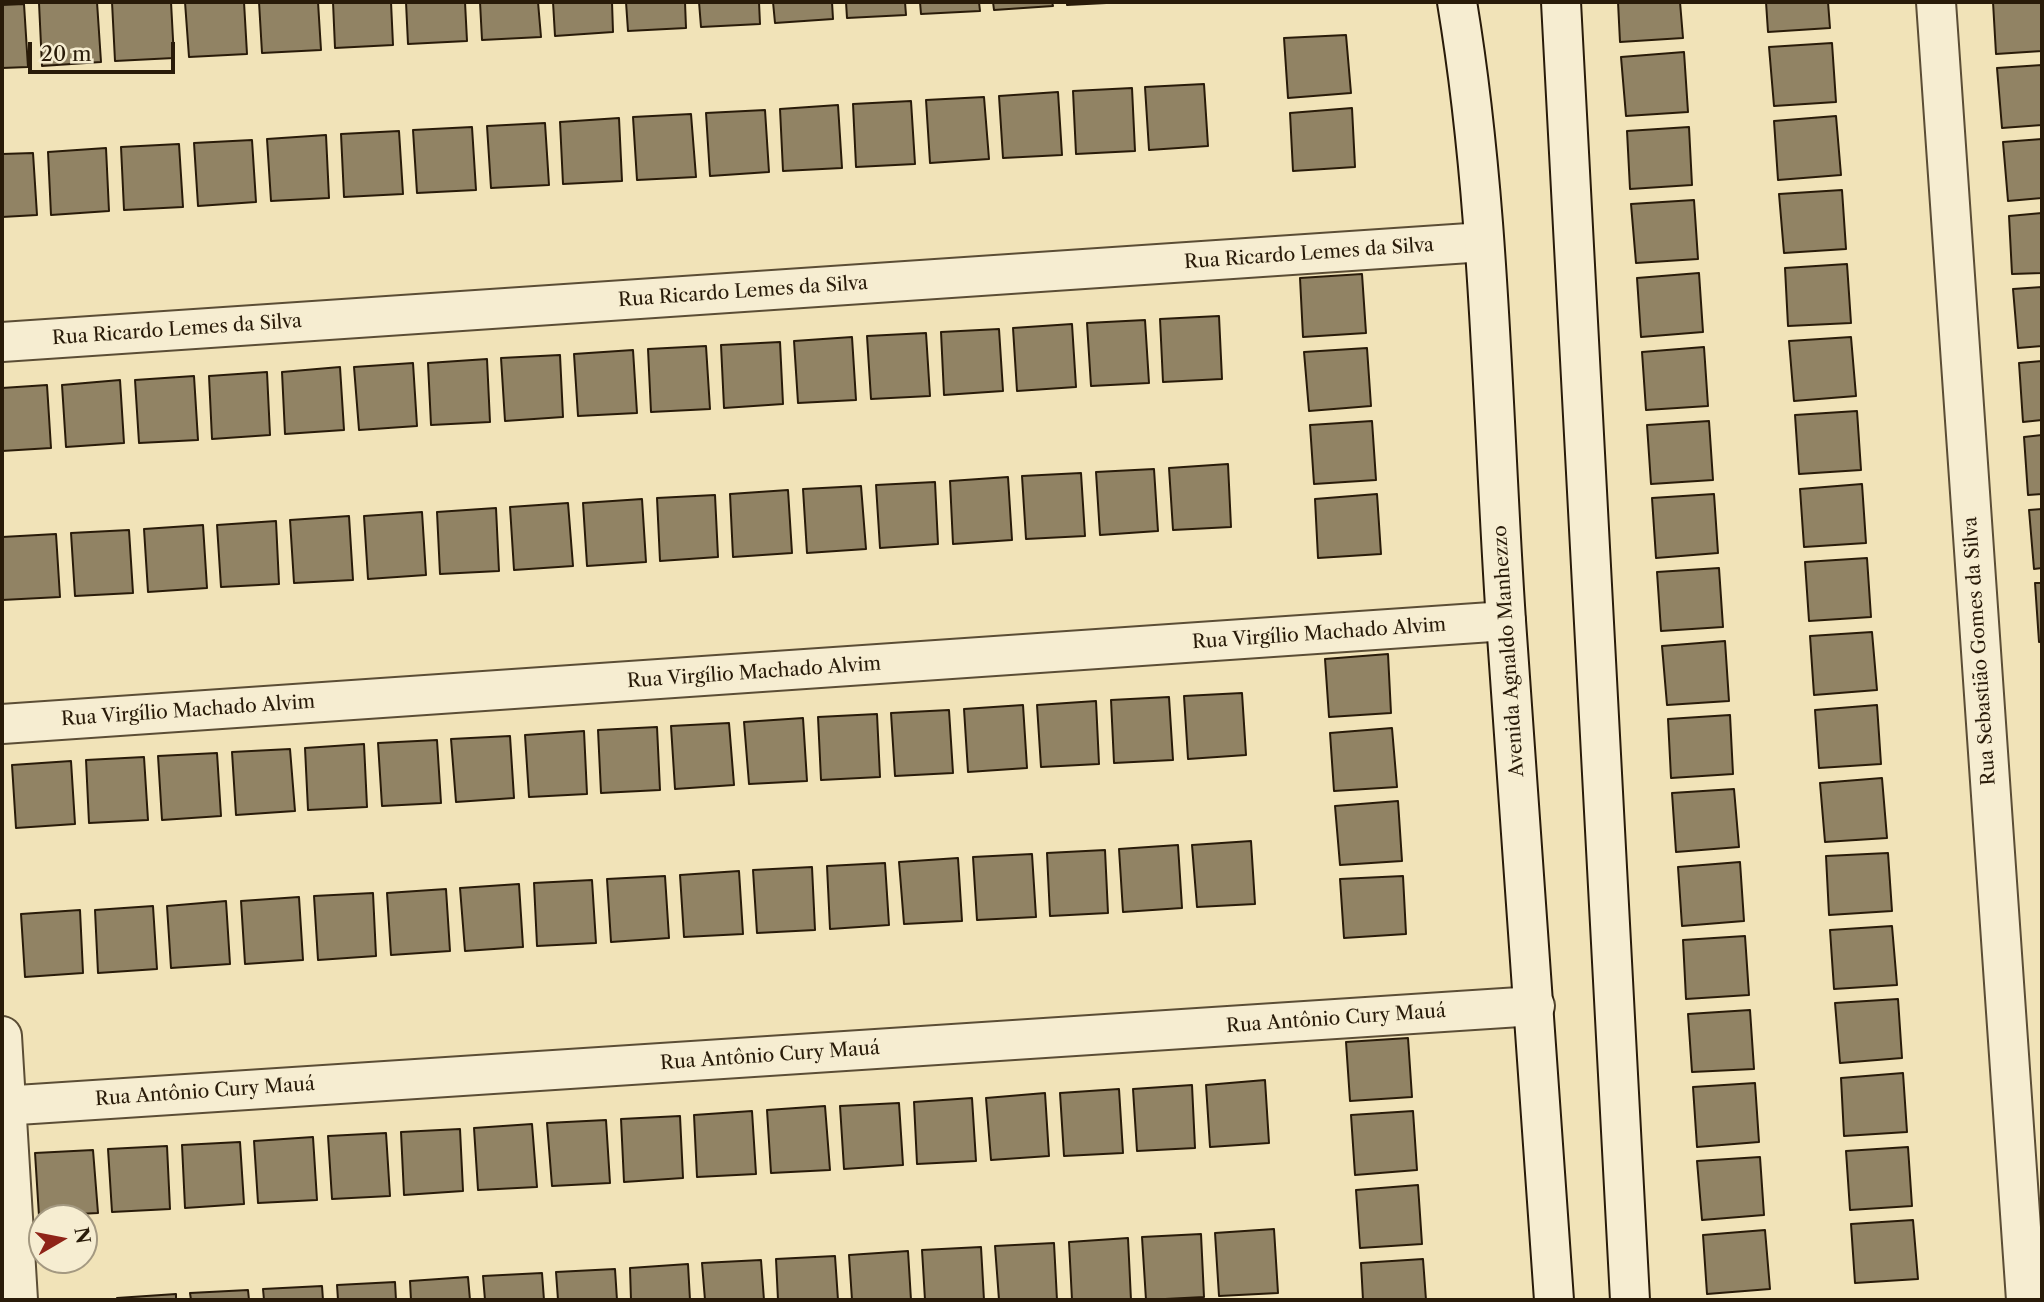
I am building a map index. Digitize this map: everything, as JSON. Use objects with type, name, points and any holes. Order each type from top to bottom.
[{"type":"street","name":"Avenida Agnaldo Manhezzo","points":[[1457,2],[1468,66],[1484,242],[1506,621],[1554,1300]]},
{"type":"street","points":[[1561,2],[1629,1300]]},
{"type":"street","name":"Rua Sebastião Gomes da Silva","points":[[1936,2],[2032,1242],[2026,1300]]},
{"type":"street","name":"Rua Ricardo Lemes da Silva","points":[[2,342],[1484,242]]},
{"type":"street","name":"Rua Virgílio Machado Alvim","points":[[2,724],[1506,621]]},
{"type":"street","name":"Rua Antônio Cury Mauá","points":[[4,1105],[1535,1006]]},
{"type":"street","points":[[2,1036],[4,1105],[18,1300]]},
{"type":"building","points":[[97,2],[101,62],[42,66],[39,3]]},
{"type":"building","points":[[112,2],[171,2],[174,58],[115,61]]},
{"type":"building","points":[[185,2],[244,2],[247,54],[189,57]]},
{"type":"building","points":[[259,2],[318,2],[321,50],[262,53]]},
{"type":"building","points":[[333,2],[391,2],[393,45],[335,48]]},
{"type":"building","points":[[406,2],[465,2],[467,41],[408,44]]},
{"type":"building","points":[[480,2],[538,2],[541,37],[482,40]]},
{"type":"building","points":[[553,2],[612,2],[613,32],[555,36]]},
{"type":"building","points":[[626,2],[685,2],[686,28],[628,31]]},
{"type":"building","points":[[699,2],[759,2],[760,24],[701,27]]},
{"type":"building","points":[[773,2],[832,2],[833,19],[775,23]]},
{"type":"building","points":[[846,2],[905,2],[906,15],[847,18]]},
{"type":"building","points":[[920,2],[979,2],[980,11],[921,14]]},
{"type":"building","points":[[993,2],[1052,2],[1053,6],[994,10]]},
{"type":"building","points":[[1067,2],[1126,2],[1067,5]]},
{"type":"building","points":[[1618,2],[1680,2],[1683,38],[1620,42]]},
{"type":"building","points":[[1766,2],[1828,2],[1830,28],[1768,32]]},
{"type":"building","points":[[1993,2],[2042,2],[2042,51],[1996,54]]},
{"type":"building","points":[[24,4],[28,67],[2,68],[2,5]]},
{"type":"building","points":[[1346,35],[1351,93],[1288,98],[1284,38]]},
{"type":"building","points":[[1832,43],[1836,102],[1774,106],[1769,47]]},
{"type":"building","points":[[1684,52],[1688,112],[1626,116],[1621,57]]},
{"type":"building","points":[[2042,65],[2042,125],[2002,128],[1997,68]]},
{"type":"building","points":[[1204,84],[1208,146],[1149,150],[1145,87]]},
{"type":"building","points":[[1132,88],[1135,151],[1076,154],[1073,91]]},
{"type":"building","points":[[1058,92],[1062,155],[1003,158],[999,96]]},
{"type":"building","points":[[984,97],[989,159],[930,163],[926,100]]},
{"type":"building","points":[[911,101],[915,164],[856,167],[853,104]]},
{"type":"building","points":[[838,105],[842,168],[783,171],[780,109]]},
{"type":"building","points":[[1352,108],[1355,167],[1293,171],[1290,113]]},
{"type":"building","points":[[765,110],[769,172],[710,176],[706,113]]},
{"type":"building","points":[[691,114],[696,177],[637,180],[633,117]]},
{"type":"building","points":[[1836,116],[1841,175],[1778,180],[1774,121]]},
{"type":"building","points":[[619,118],[622,181],[563,184],[560,122]]},
{"type":"building","points":[[545,123],[549,185],[491,188],[487,126]]},
{"type":"building","points":[[472,127],[476,190],[417,193],[413,130]]},
{"type":"building","points":[[1689,127],[1692,185],[1630,189],[1627,131]]},
{"type":"building","points":[[399,131],[403,194],[344,197],[341,134]]},
{"type":"building","points":[[326,135],[329,198],[271,201],[267,139]]},
{"type":"building","points":[[2042,139],[2042,198],[2008,201],[2003,142]]},
{"type":"building","points":[[252,140],[256,202],[198,206],[194,143]]},
{"type":"building","points":[[179,144],[183,207],[124,210],[121,147]]},
{"type":"building","points":[[106,148],[109,211],[51,215],[48,152]]},
{"type":"building","points":[[33,153],[37,215],[2,217],[2,154]]},
{"type":"building","points":[[1842,190],[1846,249],[1784,253],[1779,194]]},
{"type":"building","points":[[1694,200],[1698,259],[1636,263],[1631,204]]},
{"type":"building","points":[[2042,213],[2042,273],[2012,274],[2009,216]]},
{"type":"building","points":[[1847,264],[1851,323],[1788,326],[1785,268]]},
{"type":"building","points":[[1699,273],[1703,332],[1641,337],[1637,278]]},
{"type":"building","points":[[1362,274],[1366,333],[1303,337],[1300,278]]},
{"type":"building","points":[[2042,287],[2042,346],[2018,348],[2013,289]]},
{"type":"building","points":[[1219,316],[1222,379],[1163,382],[1160,319]]},
{"type":"building","points":[[1145,320],[1149,383],[1091,386],[1087,323]]},
{"type":"building","points":[[1072,324],[1076,387],[1017,391],[1013,328]]},
{"type":"building","points":[[999,329],[1003,391],[944,395],[941,332]]},
{"type":"building","points":[[926,333],[930,396],[871,399],[867,336]]},
{"type":"building","points":[[852,337],[856,400],[798,403],[794,341]]},
{"type":"building","points":[[1851,337],[1856,396],[1794,401],[1789,341]]},
{"type":"building","points":[[780,342],[783,404],[724,408],[721,345]]},
{"type":"building","points":[[706,346],[710,409],[651,412],[648,349]]},
{"type":"building","points":[[1704,347],[1708,406],[1646,410],[1642,352]]},
{"type":"building","points":[[1367,348],[1371,406],[1309,411],[1304,352]]},
{"type":"building","points":[[633,350],[637,413],[578,416],[574,354]]},
{"type":"building","points":[[560,355],[563,417],[505,421],[501,358]]},
{"type":"building","points":[[487,359],[490,422],[431,425],[428,363]]},
{"type":"building","points":[[2042,361],[2042,420],[2023,422],[2019,363]]},
{"type":"building","points":[[413,363],[417,426],[359,430],[354,367]]},
{"type":"building","points":[[340,367],[344,430],[285,434],[282,372]]},
{"type":"building","points":[[267,372],[270,435],[212,439],[209,376]]},
{"type":"building","points":[[194,376],[198,440],[139,443],[135,380]]},
{"type":"building","points":[[120,380],[124,443],[66,447],[62,385]]},
{"type":"building","points":[[47,385],[51,448],[2,451],[2,388]]},
{"type":"building","points":[[1857,411],[1861,470],[1799,474],[1795,415]]},
{"type":"building","points":[[1372,421],[1376,480],[1314,484],[1310,425]]},
{"type":"building","points":[[1709,421],[1713,480],[1651,484],[1647,425]]},
{"type":"building","points":[[2042,435],[2042,494],[2028,495],[2024,437]]},
{"type":"building","points":[[1228,464],[1231,527],[1173,530],[1169,468]]},
{"type":"building","points":[[1154,469],[1158,531],[1100,535],[1096,472]]},
{"type":"building","points":[[1081,473],[1085,536],[1026,539],[1022,476]]},
{"type":"building","points":[[1008,477],[1012,540],[953,544],[950,481]]},
{"type":"building","points":[[935,482],[938,544],[880,548],[876,485]]},
{"type":"building","points":[[1862,484],[1866,543],[1804,547],[1800,489]]},
{"type":"building","points":[[861,486],[866,549],[807,553],[803,489]]},
{"type":"building","points":[[788,490],[792,553],[733,557],[730,494]]},
{"type":"building","points":[[1377,494],[1381,554],[1318,558],[1315,499]]},
{"type":"building","points":[[1714,494],[1718,553],[1656,558],[1652,498]]},
{"type":"building","points":[[715,495],[718,557],[660,561],[657,498]]},
{"type":"building","points":[[642,499],[646,562],[587,566],[583,503]]},
{"type":"building","points":[[568,503],[573,566],[514,570],[510,507]]},
{"type":"building","points":[[496,508],[499,571],[440,574],[437,512]]},
{"type":"building","points":[[2042,509],[2042,568],[2034,569],[2029,510]]},
{"type":"building","points":[[422,512],[426,575],[368,579],[364,516]]},
{"type":"building","points":[[349,516],[353,580],[294,583],[290,520]]},
{"type":"building","points":[[276,521],[279,584],[221,587],[217,525]]},
{"type":"building","points":[[203,525],[207,588],[148,592],[144,529]]},
{"type":"building","points":[[129,530],[133,593],[75,596],[71,533]]},
{"type":"building","points":[[56,534],[60,597],[2,600],[2,537]]},
{"type":"building","points":[[1867,558],[1871,617],[1809,621],[1805,562]]},
{"type":"building","points":[[1719,568],[1723,627],[1661,631],[1657,572]]},
{"type":"building","points":[[2035,583],[2042,583],[2042,642],[2039,642]]},
{"type":"building","points":[[1872,632],[1877,690],[1814,695],[1810,636]]},
{"type":"building","points":[[1725,641],[1729,701],[1667,705],[1662,646]]},
{"type":"building","points":[[1388,654],[1391,713],[1329,717],[1325,659]]},
{"type":"building","points":[[1242,693],[1246,755],[1188,759],[1184,696]]},
{"type":"building","points":[[1169,697],[1173,760],[1114,763],[1111,700]]},
{"type":"building","points":[[1096,701],[1099,764],[1041,767],[1037,705]]},
{"type":"building","points":[[1023,705],[1027,768],[968,772],[964,709]]},
{"type":"building","points":[[1877,705],[1881,764],[1819,768],[1815,710]]},
{"type":"building","points":[[949,710],[953,773],[895,776],[891,713]]},
{"type":"building","points":[[877,714],[880,777],[821,780],[818,717]]},
{"type":"building","points":[[1730,715],[1733,774],[1671,778],[1668,719]]},
{"type":"building","points":[[803,718],[807,781],[749,784],[744,722]]},
{"type":"building","points":[[729,723],[734,785],[675,789],[671,726]]},
{"type":"building","points":[[657,727],[660,790],[601,793],[598,730]]},
{"type":"building","points":[[1392,728],[1397,787],[1334,791],[1330,733]]},
{"type":"building","points":[[584,731],[587,794],[529,797],[525,735]]},
{"type":"building","points":[[510,736],[514,798],[456,802],[451,739]]},
{"type":"building","points":[[437,740],[441,803],[382,806],[378,743]]},
{"type":"building","points":[[364,744],[367,807],[308,810],[305,748]]},
{"type":"building","points":[[290,749],[295,811],[236,815],[232,752]]},
{"type":"building","points":[[217,753],[221,816],[162,820],[158,756]]},
{"type":"building","points":[[144,757],[148,820],[89,823],[86,760]]},
{"type":"building","points":[[71,761],[75,824],[16,828],[12,765]]},
{"type":"building","points":[[1882,778],[1887,838],[1825,842],[1820,783]]},
{"type":"building","points":[[1734,789],[1739,847],[1676,852],[1672,793]]},
{"type":"building","points":[[1398,801],[1402,861],[1340,865],[1335,806]]},
{"type":"building","points":[[1251,841],[1255,904],[1197,907],[1192,845]]},
{"type":"building","points":[[1178,845],[1182,908],[1123,912],[1119,849]]},
{"type":"building","points":[[1105,850],[1108,913],[1050,916],[1047,853]]},
{"type":"building","points":[[1888,853],[1892,911],[1829,915],[1826,856]]},
{"type":"building","points":[[1032,854],[1036,917],[977,920],[973,857]]},
{"type":"building","points":[[958,858],[962,921],[904,924],[899,862]]},
{"type":"building","points":[[1740,862],[1744,921],[1682,926],[1678,867]]},
{"type":"building","points":[[885,863],[889,925],[830,929],[827,866]]},
{"type":"building","points":[[812,867],[815,930],[757,933],[753,870]]},
{"type":"building","points":[[739,871],[743,934],[684,937],[680,875]]},
{"type":"building","points":[[665,876],[669,938],[611,942],[607,879]]},
{"type":"building","points":[[1403,876],[1406,934],[1344,938],[1340,879]]},
{"type":"building","points":[[592,880],[596,943],[537,946],[534,883]]},
{"type":"building","points":[[519,884],[523,947],[465,951],[460,888]]},
{"type":"building","points":[[446,889],[450,951],[391,955],[387,893]]},
{"type":"building","points":[[373,893],[376,956],[318,960],[314,896]]},
{"type":"building","points":[[299,897],[303,960],[245,964],[241,901]]},
{"type":"building","points":[[226,901],[230,964],[171,968],[167,906]]},
{"type":"building","points":[[153,906],[157,969],[98,973],[95,910]]},
{"type":"building","points":[[80,910],[83,973],[25,977],[21,914]]},
{"type":"building","points":[[1892,926],[1897,985],[1834,989],[1830,930]]},
{"type":"building","points":[[1745,936],[1749,995],[1686,999],[1683,940]]},
{"type":"building","points":[[1898,999],[1902,1058],[1840,1063],[1835,1003]]},
{"type":"building","points":[[1750,1010],[1754,1069],[1692,1072],[1688,1014]]},
{"type":"building","points":[[1408,1038],[1412,1097],[1350,1101],[1346,1042]]},
{"type":"building","points":[[1903,1073],[1907,1132],[1844,1136],[1841,1078]]},
{"type":"building","points":[[1265,1080],[1269,1143],[1210,1147],[1206,1085]]},
{"type":"building","points":[[1755,1083],[1759,1142],[1697,1147],[1693,1087]]},
{"type":"building","points":[[1192,1085],[1195,1148],[1137,1151],[1133,1089]]},
{"type":"building","points":[[1119,1089],[1123,1153],[1064,1156],[1060,1093]]},
{"type":"building","points":[[1045,1093],[1049,1156],[991,1160],[986,1098]]},
{"type":"building","points":[[972,1098],[976,1161],[917,1164],[914,1102]]},
{"type":"building","points":[[899,1103],[903,1165],[844,1169],[840,1106]]},
{"type":"building","points":[[825,1106],[830,1170],[771,1173],[767,1110]]},
{"type":"building","points":[[752,1111],[756,1174],[697,1177],[694,1115]]},
{"type":"building","points":[[1413,1111],[1417,1170],[1355,1175],[1351,1115]]},
{"type":"building","points":[[680,1116],[683,1178],[624,1182],[621,1119]]},
{"type":"building","points":[[606,1120],[610,1183],[552,1186],[547,1123]]},
{"type":"building","points":[[532,1124],[537,1187],[478,1190],[474,1128]]},
{"type":"building","points":[[460,1129],[463,1191],[404,1195],[401,1132]]},
{"type":"building","points":[[386,1133],[390,1196],[332,1199],[328,1136]]},
{"type":"building","points":[[313,1137],[317,1200],[258,1203],[254,1141]]},
{"type":"building","points":[[240,1142],[244,1204],[185,1208],[182,1145]]},
{"type":"building","points":[[167,1146],[170,1209],[112,1212],[108,1149]]},
{"type":"building","points":[[1908,1147],[1912,1206],[1850,1210],[1846,1151]]},
{"type":"building","points":[[93,1150],[97,1204],[38,1204],[35,1153]]},
{"type":"building","points":[[1760,1157],[1764,1215],[1702,1220],[1697,1161]]},
{"type":"building","points":[[1418,1185],[1422,1244],[1360,1248],[1356,1190]]},
{"type":"building","points":[[1913,1220],[1918,1279],[1855,1283],[1851,1224]]},
{"type":"building","points":[[1274,1229],[1278,1293],[1219,1296],[1215,1233]]},
{"type":"building","points":[[1765,1230],[1770,1289],[1707,1294],[1703,1235]]},
{"type":"building","points":[[1201,1234],[1204,1297],[1146,1300],[1142,1237]]},
{"type":"building","points":[[1128,1238],[1131,1300],[1072,1300],[1069,1242]]},
{"type":"building","points":[[1054,1243],[1057,1300],[999,1300],[995,1246]]},
{"type":"building","points":[[981,1247],[984,1300],[925,1300],[922,1250]]},
{"type":"building","points":[[908,1251],[911,1300],[852,1300],[849,1255]]},
{"type":"building","points":[[835,1256],[838,1300],[778,1300],[776,1259]]},
{"type":"building","points":[[1423,1259],[1426,1300],[1363,1300],[1361,1263]]},
{"type":"building","points":[[761,1260],[764,1300],[705,1300],[702,1263]]},
{"type":"building","points":[[688,1264],[690,1300],[631,1300],[630,1268]]},
{"type":"building","points":[[615,1269],[617,1300],[558,1300],[556,1272]]},
{"type":"building","points":[[542,1273],[544,1300],[485,1300],[483,1276]]},
{"type":"building","points":[[468,1277],[470,1300],[411,1300],[410,1281]]},
{"type":"building","points":[[395,1282],[396,1300],[338,1300],[337,1285]]},
{"type":"building","points":[[322,1286],[323,1300],[264,1300],[263,1289]]},
{"type":"building","points":[[248,1290],[249,1300],[191,1300],[190,1293]]},
{"type":"building","points":[[176,1294],[176,1300],[117,1300],[117,1298]]}]
